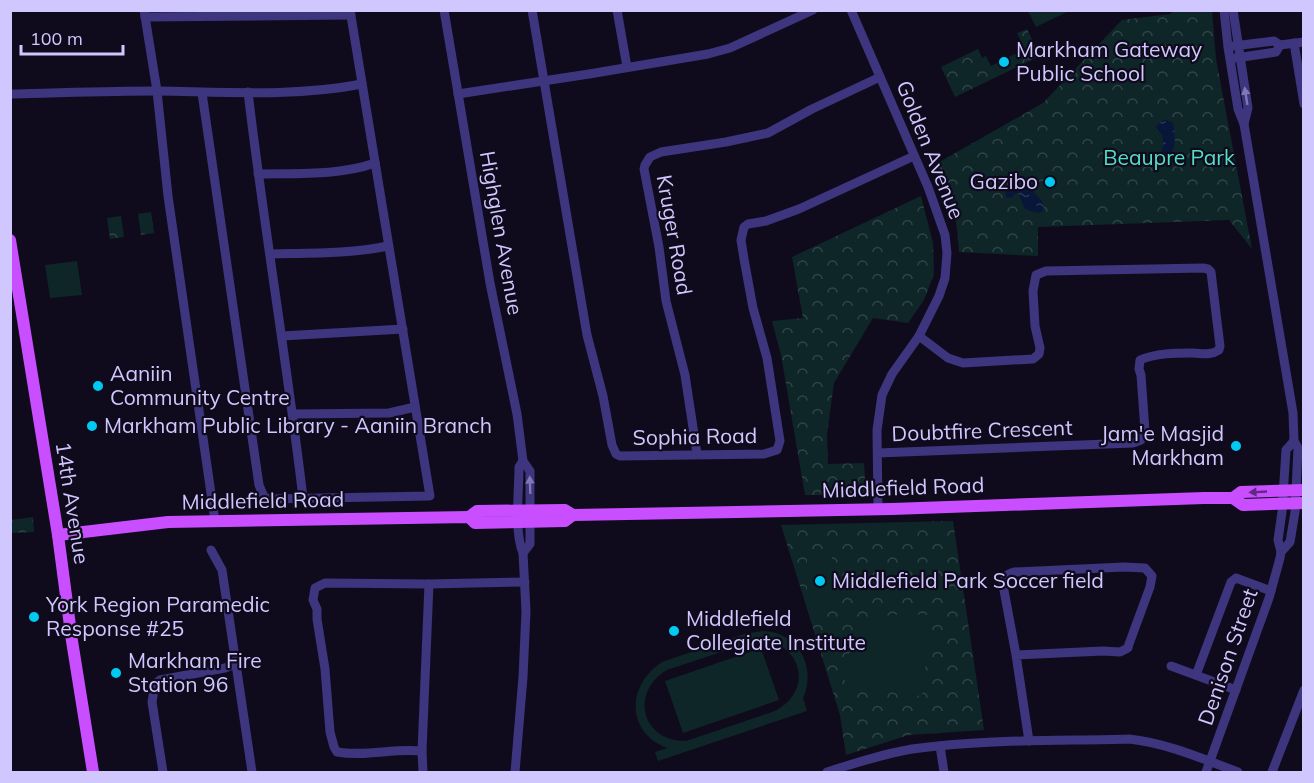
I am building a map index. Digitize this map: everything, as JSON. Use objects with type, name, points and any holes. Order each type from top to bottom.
[{"type":"main road","name":"14th Avenue","points":[[10,240],[58,535],[93,772]]},
{"type":"main road","name":"Middlefield Road","points":[[1233,498],[1241,492],[1294,490]]},
{"type":"main road","name":"Middlefield Road","points":[[58,535],[168,522],[470,517],[475,523],[565,510],[573,515],[878,509],[1197,498],[1233,498],[1243,505],[1294,503]]},
{"type":"street","name":"Highglen Avenue","points":[[444,10],[490,283],[517,414],[524,461],[530,471],[519,545],[524,553],[526,611],[524,677],[515,772]]},
{"type":"street","name":"Sophia Road","points":[[532,10],[587,335],[603,396],[613,450],[616,454],[625,457],[697,454],[709,456],[774,452],[780,446],[780,441],[766,358],[753,308],[744,259],[741,240],[744,227],[799,209],[914,156]]},
{"type":"street","points":[[617,10],[627,67]]},
{"type":"street","points":[[458,94],[708,54],[730,48],[813,10]]},
{"type":"street","name":"Golden Avenue","points":[[850,10],[928,187],[945,235],[947,253],[945,278],[939,296],[919,336],[892,374],[882,395],[877,430],[878,509]]},
{"type":"street","name":"Denison Street","points":[[1206,772],[1271,591],[1281,552],[1290,542],[1294,503],[1294,490],[1286,450],[1294,441],[1293,413],[1244,124],[1248,108],[1236,58],[1228,46],[1224,10]]},
{"type":"street","name":"Denison Street","points":[[1233,10],[1239,46],[1236,58]]},
{"type":"street","points":[[202,93],[259,485],[264,497],[269,499],[430,496],[350,13],[145,14],[157,91],[168,196],[215,521]]},
{"type":"street","points":[[1228,46],[1274,40],[1280,45],[1299,43],[1304,104]]},
{"type":"street","points":[[1236,58],[1276,52],[1280,45]]},
{"type":"street","name":"Kruger Road","points":[[697,454],[685,375],[666,301],[645,165],[650,158],[661,152],[768,133],[880,77]]},
{"type":"street","points":[[10,94],[332,90],[362,84]]},
{"type":"street","points":[[248,92],[303,498]]},
{"type":"street","points":[[258,174],[331,172],[375,163]]},
{"type":"street","points":[[270,254],[337,252],[388,246]]},
{"type":"street","name":"Doubtfire Crescent","points":[[878,453],[1133,444],[1141,440],[1145,431],[1140,360],[1147,356],[1160,354],[1210,354],[1219,350],[1220,346],[1211,272],[1203,268],[1046,271],[1036,275],[1033,291],[1035,326],[1040,348],[1039,354],[1033,359],[963,363],[948,358],[919,336]]},
{"type":"street","points":[[282,336],[403,330]]},
{"type":"street","points":[[293,414],[389,412],[415,407]]},
{"type":"street","points":[[211,550],[222,570],[252,772]]},
{"type":"street","points":[[1016,656],[1120,652],[1128,648],[1152,576],[1145,568],[1138,567],[1023,571],[1008,573],[1005,576],[1003,585],[1029,741]]},
{"type":"street","points":[[1196,675],[1231,582],[1236,578],[1271,591]]},
{"type":"street","points":[[422,751],[357,754],[337,752],[330,732],[325,669],[317,609],[313,600],[315,588],[325,583],[525,582]]},
{"type":"street","points":[[423,772],[429,584]]},
{"type":"street","points":[[163,772],[152,702],[155,684],[160,680],[225,668],[235,664]]},
{"type":"street","points":[[1171,666],[1236,690]]},
{"type":"street","points":[[1272,772],[1304,690]]},
{"type":"street","points":[[827,772],[879,756],[940,746],[969,743],[1129,739],[1148,741],[1238,772]]},
{"type":"street","points":[[940,746],[944,772]]},
{"type":"green space","points":[[1028,11],[1069,11],[1036,27]]},
{"type":"green space","name":"Beaupre Park","points":[[1174,11],[1212,11],[1216,59],[1252,249],[1229,220],[1038,227],[1038,256],[959,252],[955,217],[936,164],[1043,103],[1122,20],[1170,14]]},
{"type":"green space","points":[[1027,29],[1040,56],[955,97],[941,67],[978,49],[982,58],[986,56],[991,66],[1025,49],[1017,33]]},
{"type":"green space","points":[[921,196],[933,243],[934,274],[924,300],[908,323],[873,318],[834,383],[827,434],[828,464],[864,463],[866,495],[805,495],[781,355],[772,321],[803,318],[792,257]]},
{"type":"green space","points":[[151,212],[154,233],[141,235],[138,214]]},
{"type":"green space","points":[[121,216],[124,237],[110,239],[107,218]]},
{"type":"green space","points":[[77,261],[82,295],[50,298],[45,265]]},
{"type":"green space","points":[[33,517],[34,532],[11,533],[11,520]]},
{"type":"green space","points":[[953,521],[984,730],[909,735],[846,755],[840,715],[781,525]]},
{"type":"green space","name":"Middlefield Park Soccer field","points":[[807,556],[832,556],[832,607],[807,607]]},
{"type":"green space","points":[[930,615],[923,693],[918,696],[845,685],[845,664],[851,649],[862,633],[884,616]]},
{"type":"green space","points":[[774,632],[796,646],[807,671],[808,680],[803,698],[807,711],[658,761],[655,752],[667,748],[652,740],[642,729],[636,708],[636,698],[645,678],[662,662],[744,634]],"holes":[[[764,640],[788,651],[795,661],[798,682],[795,693],[787,703],[775,711],[686,741],[671,739],[659,733],[651,725],[646,714],[645,702],[648,691],[655,679],[667,670],[754,641]]]},
{"type":"green space","points":[[761,648],[779,700],[683,733],[665,681]]},
{"type":"water","points":[[1165,119],[1173,123],[1175,139],[1174,148],[1165,161],[1161,157],[1162,135],[1156,128]]},
{"type":"water","points":[[1012,188],[1031,189],[1042,201],[1044,208],[1042,212],[1024,208],[1019,194],[1007,198],[1006,192]]},
{"type":"place","name":"Markham Gateway Public School","points":[[1004,62]]},
{"type":"place","name":"Gazibo","points":[[1050,182]]},
{"type":"place","name":"Aaniin Community Centre","points":[[98,386]]},
{"type":"place","name":"Markham Public Library - Aaniin Branch","points":[[92,426]]},
{"type":"place","name":"Jam'e Masjid Markham","points":[[1236,446]]},
{"type":"place","name":"Middlefield Park Soccer field","points":[[820,581]]},
{"type":"place","name":"York Region Paramedic Response #25","points":[[34,617]]},
{"type":"place","name":"Middlefield Collegiate Institute","points":[[674,631]]},
{"type":"place","name":"Markham Fire Station 96","points":[[116,673]]}]
